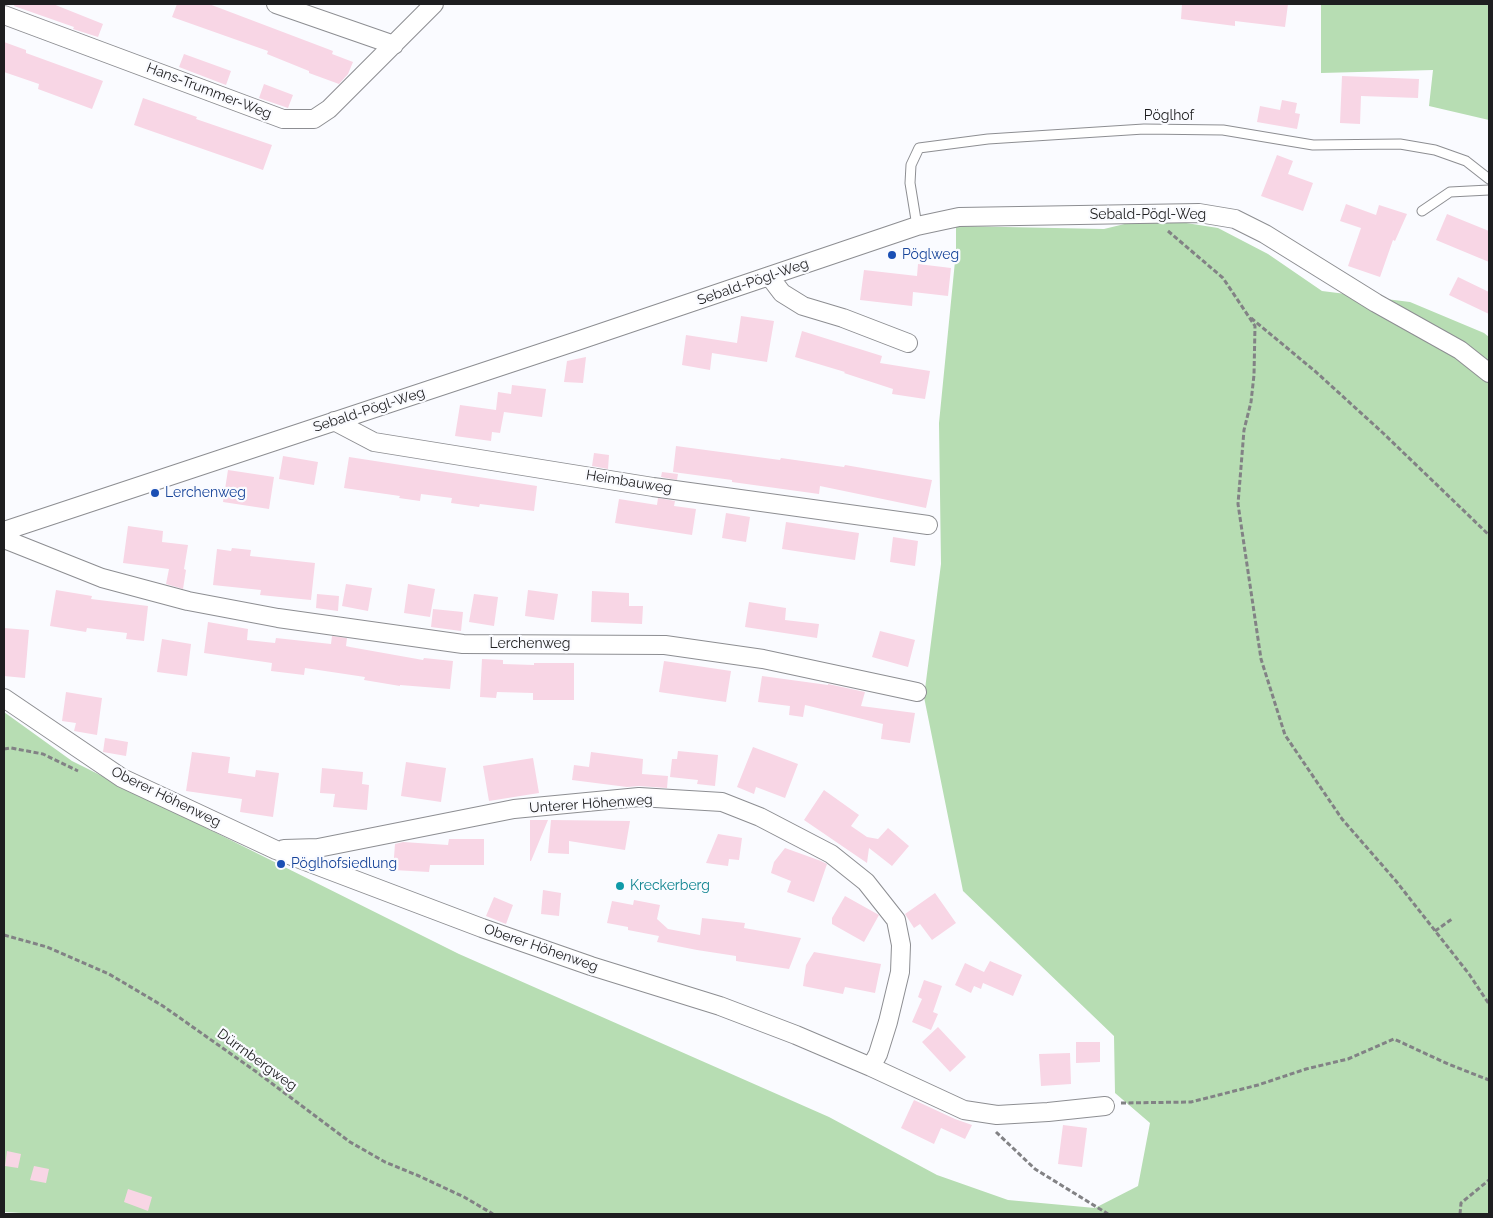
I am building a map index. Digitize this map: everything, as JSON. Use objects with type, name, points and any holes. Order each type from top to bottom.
[{"type":"street","points":[[276,4],[394,45]]},
{"type":"street","name":"Hans-Trummer-Weg","points":[[4,15],[282,119],[314,119],[329,109],[434,4]]},
{"type":"street","name":"Sebald-Pögl-Weg","points":[[4,532],[917,226],[959,217],[1199,213],[1235,219],[1265,234],[1368,298],[1460,350],[1489,373]]},
{"type":"street","points":[[769,276],[782,293],[803,306],[843,318],[908,343]]},
{"type":"street","name":"Heimbauweg","points":[[334,421],[374,442],[653,487],[928,525]]},
{"type":"street","name":"Lerchenweg","points":[[4,539],[102,578],[188,600],[278,618],[463,644],[665,645],[763,659],[917,692]]},
{"type":"street","name":"Oberer Höhenweg","points":[[4,698],[122,778],[276,850],[482,928],[591,966],[720,1006],[796,1035],[964,1110],[997,1115],[1105,1106]]},
{"type":"street","name":"Unterer Höhenweg","points":[[276,850],[318,848],[514,809],[639,797],[722,802],[760,817],[832,854],[866,882],[896,920],[901,945],[900,972],[878,1054],[870,1067]]},
{"type":"lane","name":"Pöglhof","points":[[917,226],[910,183],[912,165],[919,148],[988,139],[1182,128],[1223,130],[1313,145],[1400,144],[1435,150],[1466,161],[1489,179]]},
{"type":"lane","points":[[1422,211],[1450,192],[1489,190]]},
{"type":"path","points":[[1149,214],[1223,278],[1254,326],[1254,375],[1251,402],[1244,430],[1238,504],[1261,659],[1285,735],[1342,819],[1435,931],[1469,974],[1489,1004]]},
{"type":"path","points":[[1246,314],[1316,372],[1383,433],[1489,535]]},
{"type":"path","points":[[4,749],[11,748],[43,754],[76,771],[112,771]]},
{"type":"path","points":[[1435,931],[1452,918]]},
{"type":"path","name":"Dürrnbergweg","points":[[4,935],[47,946],[109,974],[163,1006],[350,1142],[385,1162],[464,1197],[493,1214]]},
{"type":"path","points":[[1105,1106],[1127,1102],[1191,1102],[1258,1084],[1306,1068],[1348,1058],[1394,1039],[1489,1080]]},
{"type":"path","points":[[990,1125],[1035,1170],[1108,1214]]},
{"type":"path","points":[[1460,1214],[1461,1203],[1489,1180]]},
{"type":"green space","points":[[1321,4],[1489,4],[1489,120],[1429,106],[1433,70],[1321,73]]},
{"type":"green space","points":[[1141,220],[1180,222],[1218,228],[1268,254],[1322,291],[1410,302],[1484,333],[1489,337],[1489,1214],[40,1214],[4,1212],[4,712],[72,761],[459,954],[829,1117],[937,1175],[1008,1200],[1095,1208],[1138,1186],[1150,1123],[1115,1093],[1114,1036],[963,891],[924,697],[941,564],[939,423],[956,251],[956,226],[1104,229]]},
{"type":"building","points":[[15,4],[53,4],[103,24],[98,37],[14,6]]},
{"type":"building","points":[[177,4],[209,4],[333,51],[332,54],[353,62],[348,74],[339,84],[267,54],[268,51],[172,17]]},
{"type":"building","points":[[1182,4],[1288,4],[1285,27],[1235,21],[1235,26],[1181,19]]},
{"type":"building","points":[[4,42],[26,50],[26,53],[103,81],[92,109],[38,89],[39,84],[4,72]]},
{"type":"building","points":[[184,54],[231,71],[226,85],[179,67]]},
{"type":"building","points":[[1342,76],[1419,79],[1418,98],[1361,96],[1360,124],[1340,123]]},
{"type":"building","points":[[264,84],[293,95],[288,108],[259,98]]},
{"type":"building","points":[[143,98],[197,117],[196,119],[272,145],[263,170],[134,125]]},
{"type":"building","points":[[1282,100],[1297,103],[1295,113],[1300,114],[1297,129],[1257,122],[1260,106],[1280,110]]},
{"type":"building","points":[[1277,155],[1293,161],[1288,174],[1313,183],[1303,211],[1261,196]]},
{"type":"building","points":[[1346,204],[1376,215],[1379,205],[1407,214],[1395,241],[1393,240],[1380,277],[1348,266],[1361,228],[1340,221]]},
{"type":"building","points":[[1447,214],[1489,231],[1489,262],[1436,240]]},
{"type":"building","points":[[918,264],[951,268],[948,296],[913,292],[912,306],[860,300],[864,270],[917,276]]},
{"type":"building","points":[[1458,277],[1489,292],[1489,314],[1449,295]]},
{"type":"building","points":[[741,316],[774,321],[767,362],[712,353],[710,370],[682,365],[686,335],[737,343]]},
{"type":"building","points":[[802,331],[882,356],[880,363],[930,371],[925,399],[892,394],[893,389],[795,357]]},
{"type":"building","points":[[586,357],[583,383],[564,382],[567,361]]},
{"type":"building","points":[[512,385],[546,389],[542,417],[504,412],[500,433],[492,432],[491,441],[455,436],[460,405],[496,410],[498,392],[511,394]]},
{"type":"building","points":[[676,446],[780,460],[781,458],[844,467],[845,465],[932,480],[926,508],[820,486],[819,494],[673,472]]},
{"type":"building","points":[[594,453],[609,455],[608,469],[592,466]]},
{"type":"building","points":[[283,456],[318,462],[314,485],[279,479]]},
{"type":"building","points":[[349,457],[537,486],[534,511],[480,504],[479,507],[451,503],[452,498],[421,494],[420,501],[399,498],[400,496],[344,488]]},
{"type":"building","points":[[228,470],[274,477],[269,509],[223,502]]},
{"type":"building","points":[[662,472],[678,474],[677,480],[661,477]]},
{"type":"building","points":[[658,498],[675,501],[674,506],[696,509],[692,535],[615,523],[619,499],[657,505]]},
{"type":"building","points":[[726,513],[750,517],[746,542],[722,538]]},
{"type":"building","points":[[786,522],[859,533],[855,560],[782,549]]},
{"type":"building","points":[[128,526],[163,531],[162,542],[188,545],[183,589],[166,584],[169,569],[123,563]]},
{"type":"building","points":[[893,537],[918,541],[915,566],[890,562]]},
{"type":"building","points":[[232,548],[251,550],[250,556],[315,563],[311,600],[260,595],[261,590],[213,585],[217,549],[231,551]]},
{"type":"building","points":[[346,584],[372,588],[368,611],[342,606]]},
{"type":"building","points":[[408,584],[435,589],[430,617],[404,613]]},
{"type":"building","points":[[56,590],[92,596],[91,599],[148,606],[144,641],[126,639],[127,633],[87,628],[86,632],[50,626]]},
{"type":"building","points":[[528,590],[558,594],[554,620],[525,616]]},
{"type":"building","points":[[592,591],[629,593],[629,606],[643,606],[642,624],[591,622]]},
{"type":"building","points":[[317,594],[339,596],[338,611],[316,608]]},
{"type":"building","points":[[474,594],[498,597],[494,626],[469,622]]},
{"type":"building","points":[[749,602],[786,608],[785,620],[819,624],[817,638],[745,627]]},
{"type":"building","points":[[433,609],[463,612],[461,631],[431,627]]},
{"type":"building","points":[[208,622],[248,629],[247,640],[275,643],[276,638],[331,644],[332,636],[347,638],[346,646],[350,647],[423,660],[424,658],[453,661],[450,689],[400,686],[364,680],[365,677],[305,668],[304,675],[271,671],[272,663],[204,653]]},
{"type":"building","points":[[4,628],[29,630],[25,678],[4,676]]},
{"type":"building","points":[[880,631],[915,640],[908,667],[872,657]]},
{"type":"building","points":[[162,639],[191,644],[187,676],[157,672]]},
{"type":"building","points":[[482,659],[503,660],[503,664],[574,663],[574,700],[533,700],[533,693],[497,692],[496,698],[480,697]]},
{"type":"building","points":[[664,661],[731,671],[726,702],[659,692]]},
{"type":"building","points":[[762,676],[828,684],[865,692],[861,706],[915,713],[910,743],[881,739],[883,724],[805,705],[803,717],[789,715],[790,706],[758,702]]},
{"type":"building","points":[[66,692],[102,698],[97,735],[74,731],[76,723],[62,721]]},
{"type":"building","points":[[105,738],[128,742],[126,756],[103,752]]},
{"type":"building","points":[[753,747],[798,764],[785,798],[756,787],[754,794],[737,787]]},
{"type":"building","points":[[678,751],[718,755],[715,786],[697,784],[698,780],[670,777],[672,759],[677,759]]},
{"type":"building","points":[[192,752],[230,757],[228,773],[255,777],[256,770],[279,773],[273,817],[240,812],[242,799],[186,791]]},
{"type":"building","points":[[591,752],[643,759],[642,774],[668,776],[667,788],[627,787],[572,780],[574,765],[589,767]]},
{"type":"building","points":[[533,758],[539,793],[489,801],[483,766]]},
{"type":"building","points":[[406,762],[446,768],[441,802],[401,796]]},
{"type":"building","points":[[322,768],[363,772],[362,784],[369,785],[367,810],[333,807],[335,794],[320,793]]},
{"type":"building","points":[[824,790],[859,815],[851,826],[867,837],[878,839],[888,828],[909,846],[892,866],[869,848],[867,863],[804,820]]},
{"type":"building","points":[[530,820],[548,820],[531,861],[530,861]]},
{"type":"building","points":[[551,820],[630,821],[625,850],[569,841],[569,854],[548,853]]},
{"type":"building","points":[[718,834],[742,838],[739,860],[729,859],[728,866],[706,863]]},
{"type":"building","points":[[449,839],[484,839],[484,865],[430,865],[429,872],[393,870],[395,844],[403,842],[448,845]]},
{"type":"building","points":[[785,848],[827,864],[814,902],[787,892],[791,881],[771,873],[774,862]]},
{"type":"building","points":[[543,890],[561,893],[559,916],[541,914]]},
{"type":"building","points":[[935,893],[956,923],[932,940],[920,924],[914,928],[905,914]]},
{"type":"building","points":[[845,896],[879,915],[864,942],[832,924],[832,918]]},
{"type":"building","points":[[494,897],[513,905],[506,924],[486,916]]},
{"type":"building","points":[[634,900],[660,905],[657,919],[668,929],[700,935],[702,918],[745,923],[744,928],[801,938],[789,969],[736,961],[736,956],[657,942],[659,936],[628,930],[628,927],[607,923],[612,901],[633,905]]},
{"type":"building","points":[[814,952],[881,964],[875,993],[845,987],[843,994],[803,986],[806,965]]},
{"type":"building","points":[[990,961],[1022,975],[1013,996],[983,983],[981,989],[974,986],[971,993],[955,985],[965,963],[984,972]]},
{"type":"building","points":[[924,980],[942,986],[933,1012],[938,1014],[931,1030],[912,1022],[922,999],[918,997]]},
{"type":"building","points":[[938,1027],[966,1057],[950,1072],[922,1042]]},
{"type":"building","points":[[1076,1042],[1100,1042],[1100,1062],[1076,1063]]},
{"type":"building","points":[[1070,1053],[1071,1084],[1041,1086],[1039,1054]]},
{"type":"building","points":[[914,1100],[972,1125],[965,1139],[941,1128],[934,1144],[901,1128]]},
{"type":"building","points":[[1063,1125],[1087,1128],[1082,1167],[1058,1164]]},
{"type":"building","points":[[7,1151],[21,1154],[18,1168],[5,1166]]},
{"type":"building","points":[[34,1166],[49,1169],[46,1183],[30,1180]]},
{"type":"building","points":[[128,1189],[152,1197],[148,1211],[124,1202]]},
{"type":"place","name":"Pöglweg","points":[[892,255]]},
{"type":"place","name":"Lerchenweg","points":[[155,493]]},
{"type":"place","name":"Pöglhofsiedlung","points":[[281,864]]},
{"type":"place","name":"Kreckerberg","points":[[620,886]]}]
